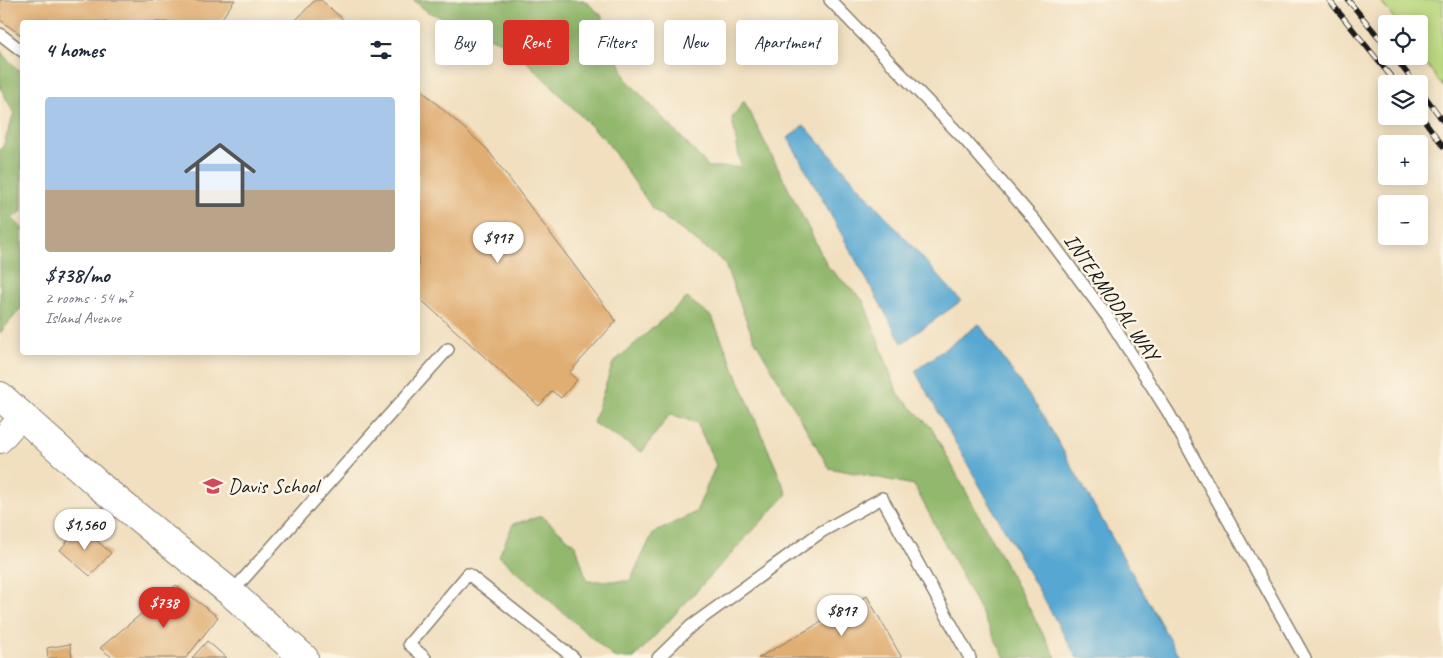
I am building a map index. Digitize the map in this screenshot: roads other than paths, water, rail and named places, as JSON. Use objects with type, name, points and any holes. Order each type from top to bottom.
[{"type":"main road","points":[[0,396],[102,488],[232,593],[304,658]]},
{"type":"street","points":[[0,441],[22,416]]},
{"type":"lane","name":"INTERMODAL WAY","points":[[830,0],[965,140],[1038,224],[1109,319],[1168,412],[1305,658]]},
{"type":"lane","points":[[0,34],[20,49]]},
{"type":"lane","points":[[232,593],[448,349]]},
{"type":"lane","points":[[658,658],[691,626],[821,532],[882,498],[970,658]]},
{"type":"lane","points":[[425,658],[409,644],[468,574],[574,658]]},
{"type":"water","points":[[804,125],[961,301],[902,343],[788,138]]},
{"type":"water","points":[[979,324],[1044,417],[1180,658],[1077,658],[915,371]]},
{"type":"railway","points":[[1329,0],[1390,75]]},
{"type":"railway","points":[[1348,0],[1378,36]]},
{"type":"railway","points":[[1401,65],[1408,75]]},
{"type":"railway","points":[[1428,100],[1443,121]]},
{"type":"railway","points":[[1428,125],[1443,146]]},
{"type":"place","name":"Davis School","points":[[213,486]]}]
